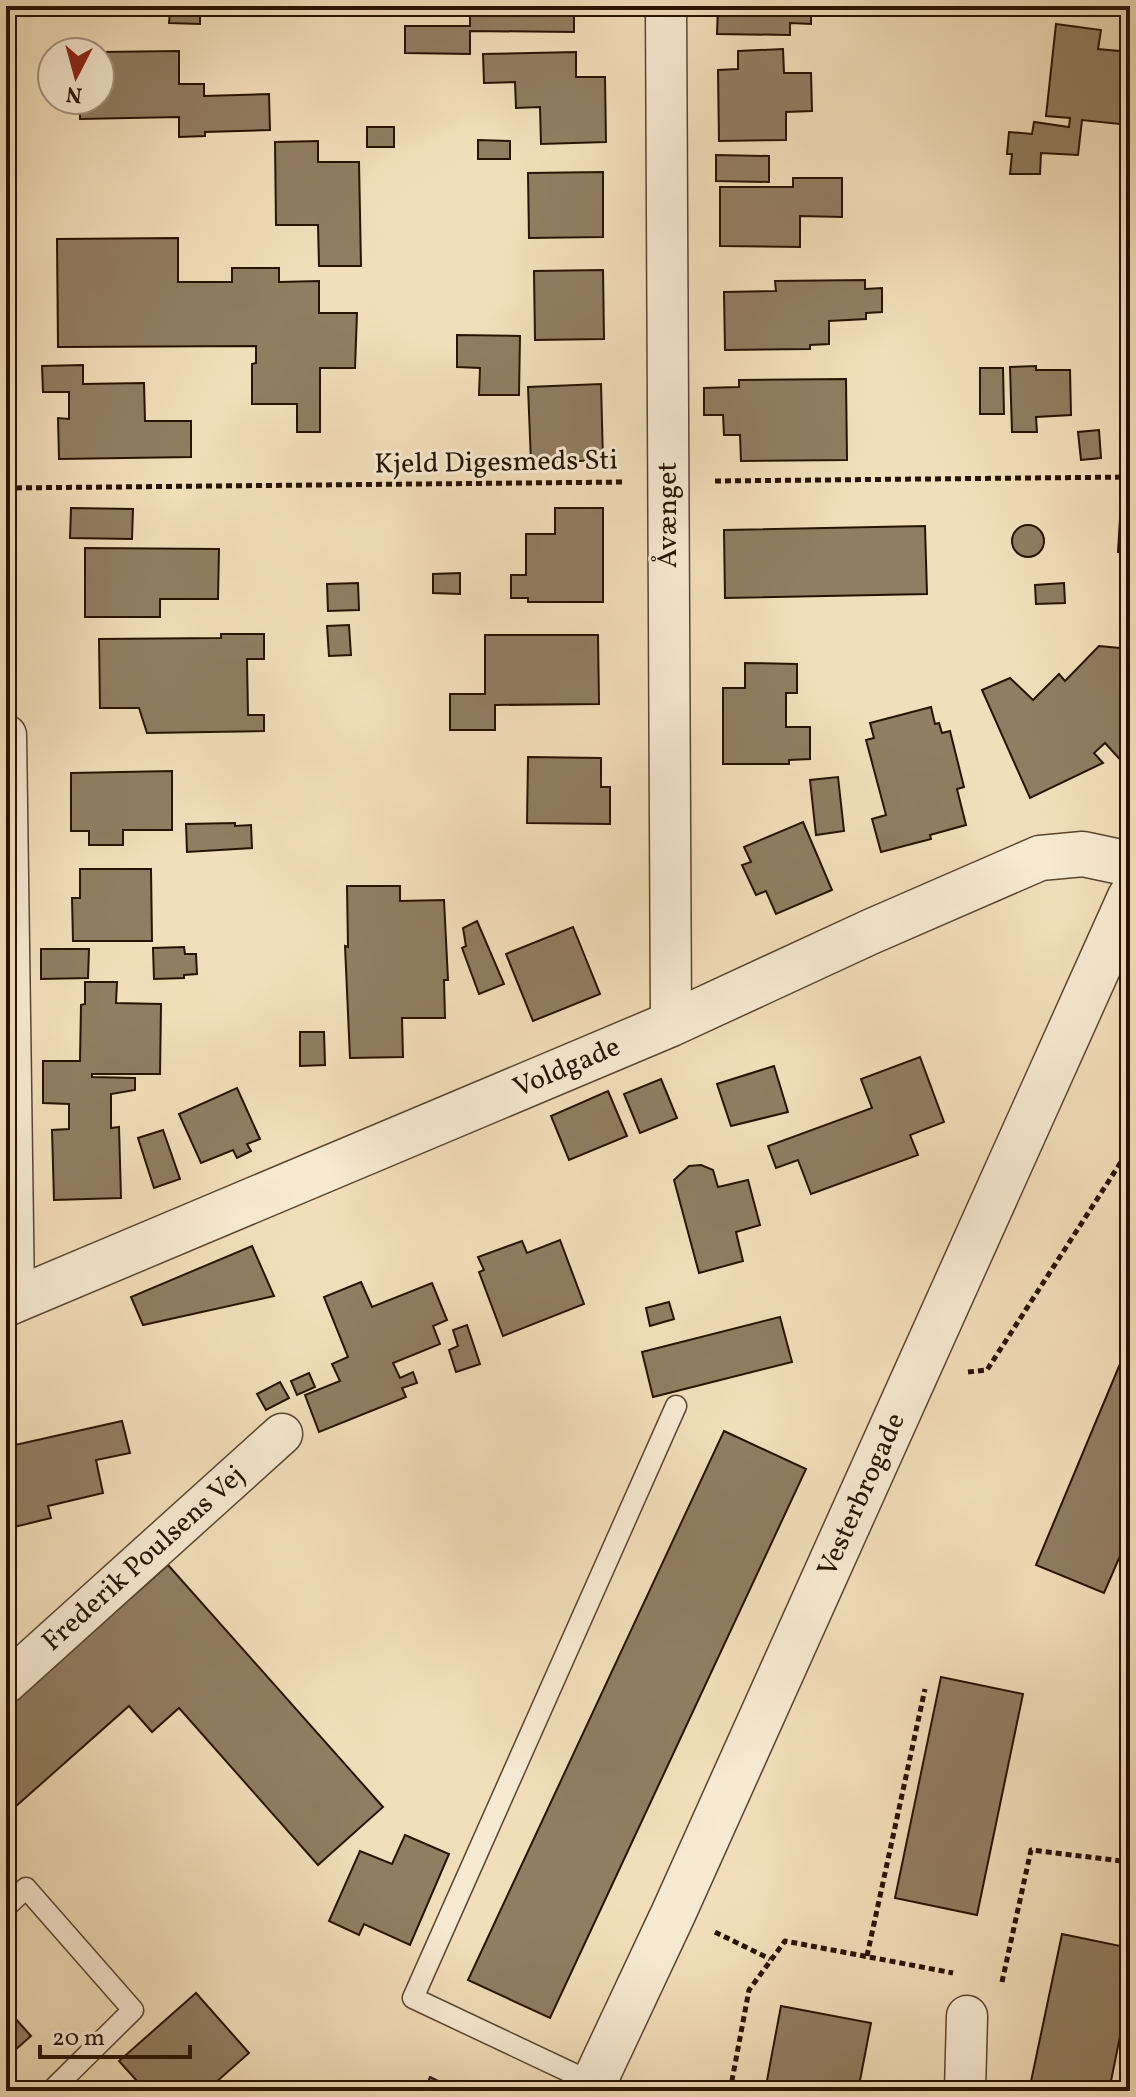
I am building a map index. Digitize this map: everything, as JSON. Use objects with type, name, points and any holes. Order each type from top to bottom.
[{"type":"street","name":"Åvænget","points":[[666,6],[671,1024]]},
{"type":"street","points":[[6,735],[10,1302]]},
{"type":"street","name":"Voldgade","points":[[10,1302],[671,1024],[1040,858],[1083,854],[1130,864]]},
{"type":"street","name":"Vesterbrogade","points":[[591,2087],[674,1912],[1130,897]]},
{"type":"street","name":"Frederik Poulsens Vej","points":[[6,1683],[282,1434]]},
{"type":"street","points":[[965,2091],[967,2016]]},
{"type":"lane","points":[[591,2087],[413,1998],[676,1406]]},
{"type":"lane","points":[[6,1907],[26,1888],[133,2010],[51,2091]]},
{"type":"path","name":"Kjeld Digesmeds Sti","points":[[6,488],[1130,477]]},
{"type":"path","points":[[915,1375],[987,1370],[1130,1148]]},
{"type":"path","points":[[867,1956],[925,1689]]},
{"type":"path","points":[[1002,1993],[1031,1850],[1130,1862]]},
{"type":"path","points":[[674,1912],[770,1959]]},
{"type":"path","points":[[730,2091],[749,1990],[785,1941],[957,1973]]},
{"type":"path","points":[[987,1979],[1002,1982]]},
{"type":"building","points":[[116,6],[214,6],[214,10],[200,10],[200,24],[169,23],[170,11],[116,11]]},
{"type":"building","points":[[470,6],[574,6],[574,32],[470,31],[470,54],[405,53],[405,26],[470,26]]},
{"type":"building","points":[[718,6],[811,6],[811,24],[790,23],[790,35],[717,34]]},
{"type":"building","points":[[1056,24],[1101,30],[1098,49],[1130,52],[1129,125],[1082,120],[1078,155],[1041,153],[1040,174],[1010,174],[1012,154],[1007,154],[1009,132],[1032,134],[1034,122],[1069,127],[1070,118],[1046,116]]},
{"type":"building","points":[[783,49],[784,73],[811,73],[812,111],[786,112],[786,140],[719,141],[718,70],[738,69],[738,51]]},
{"type":"building","points":[[179,51],[179,84],[204,84],[204,96],[269,94],[270,130],[205,132],[205,136],[179,137],[179,117],[80,119],[80,116],[116,116],[116,52]]},
{"type":"building","points":[[576,52],[576,77],[605,77],[606,142],[541,144],[540,107],[516,108],[515,82],[484,83],[483,54]]},
{"type":"building","points":[[367,127],[394,127],[394,147],[367,147]]},
{"type":"building","points":[[478,140],[510,141],[510,159],[478,159]]},
{"type":"building","points":[[318,141],[318,162],[359,162],[361,266],[319,266],[318,225],[276,225],[275,142]]},
{"type":"building","points":[[716,155],[769,156],[769,182],[716,181]]},
{"type":"building","points":[[603,172],[603,237],[529,238],[528,173]]},
{"type":"building","points":[[793,178],[842,178],[842,217],[800,216],[800,247],[720,246],[720,187],[793,187]]},
{"type":"building","points":[[178,238],[178,282],[232,282],[232,268],[279,268],[279,282],[319,281],[319,313],[357,313],[355,368],[320,368],[320,432],[297,432],[297,404],[252,404],[252,364],[256,363],[256,346],[58,347],[57,239]]},
{"type":"building","points":[[603,270],[604,339],[535,340],[534,271]]},
{"type":"building","points":[[865,280],[865,289],[882,288],[882,312],[866,313],[866,319],[829,321],[829,344],[810,345],[810,349],[725,350],[724,292],[776,291],[775,281]]},
{"type":"building","points":[[457,335],[520,336],[519,395],[479,395],[480,368],[457,367]]},
{"type":"building","points":[[83,365],[83,384],[144,383],[145,421],[191,421],[191,457],[59,459],[58,418],[69,419],[69,392],[43,392],[42,366]]},
{"type":"building","points":[[1036,366],[1036,370],[1070,370],[1071,415],[1036,417],[1037,432],[1012,432],[1010,367]]},
{"type":"building","points":[[980,368],[1003,368],[1004,414],[980,414]]},
{"type":"building","points":[[846,379],[847,460],[741,461],[740,435],[724,435],[723,415],[704,415],[704,388],[739,387],[739,380]]},
{"type":"building","points":[[601,384],[603,460],[531,463],[528,387]]},
{"type":"building","points":[[1099,430],[1101,458],[1081,460],[1078,432]]},
{"type":"building","points":[[71,508],[133,509],[132,539],[70,538]]},
{"type":"building","points":[[555,508],[603,508],[603,602],[528,602],[528,598],[511,598],[511,575],[526,575],[526,534],[555,534]]},
{"type":"building","points":[[1120,518],[1130,519],[1130,552],[1118,552]]},
{"type":"building","points":[[1028,525],[1039,530],[1044,541],[1039,552],[1028,557],[1017,552],[1012,541],[1017,530]]},
{"type":"building","points":[[925,526],[927,594],[725,598],[724,530]]},
{"type":"building","points":[[85,548],[219,549],[218,599],[160,599],[160,617],[85,617]]},
{"type":"building","points":[[460,573],[460,594],[433,593],[433,574]]},
{"type":"building","points":[[358,583],[359,610],[328,611],[327,584]]},
{"type":"building","points":[[1064,583],[1065,603],[1036,604],[1035,585]]},
{"type":"building","points":[[349,625],[351,655],[329,656],[327,626]]},
{"type":"building","points":[[221,634],[264,634],[264,659],[247,659],[248,715],[264,715],[264,731],[147,733],[139,708],[100,708],[99,639],[221,638]]},
{"type":"building","points":[[485,635],[598,635],[599,704],[495,705],[495,730],[450,730],[450,694],[485,694]]},
{"type":"building","points":[[1099,646],[1130,649],[1130,758],[1126,766],[1105,743],[1094,753],[1103,763],[1030,798],[982,690],[1010,678],[1033,700],[1059,674],[1065,681]]},
{"type":"building","points":[[745,663],[797,664],[797,693],[786,693],[786,727],[810,727],[810,759],[789,760],[789,764],[723,764],[723,688],[745,688]]},
{"type":"building","points":[[931,707],[935,724],[939,723],[942,733],[950,731],[964,787],[957,789],[966,825],[930,835],[931,839],[881,852],[872,819],[886,815],[866,740],[874,738],[870,723]]},
{"type":"building","points":[[528,757],[601,758],[601,787],[610,787],[610,824],[527,823]]},
{"type":"building","points":[[172,771],[172,830],[123,830],[123,845],[89,845],[89,831],[71,831],[71,773]]},
{"type":"building","points":[[838,777],[844,831],[816,835],[810,780]]},
{"type":"building","points":[[803,822],[832,890],[776,914],[766,891],[756,895],[742,865],[751,862],[744,847]]},
{"type":"building","points":[[235,823],[235,826],[251,825],[252,848],[187,852],[186,824]]},
{"type":"building","points":[[80,869],[151,869],[152,941],[73,941],[72,898],[80,898]]},
{"type":"building","points":[[347,886],[400,886],[400,901],[444,900],[448,980],[444,980],[445,1018],[402,1018],[403,1057],[350,1058],[345,946],[348,947]]},
{"type":"building","points":[[477,921],[504,984],[479,994],[462,948],[466,946],[463,928]]},
{"type":"building","points":[[573,927],[600,994],[533,1021],[506,954]]},
{"type":"building","points":[[184,947],[185,954],[196,954],[197,974],[184,975],[184,978],[154,979],[153,948]]},
{"type":"building","points":[[41,949],[89,949],[88,978],[41,979]]},
{"type":"building","points":[[85,982],[117,982],[116,1003],[161,1004],[160,1074],[92,1074],[92,1077],[135,1078],[135,1090],[111,1094],[111,1128],[119,1127],[121,1198],[54,1200],[52,1130],[69,1129],[69,1104],[43,1103],[43,1061],[80,1061],[81,1005],[85,1004]]},
{"type":"building","points":[[300,1032],[324,1032],[325,1065],[300,1066]]},
{"type":"building","points":[[920,1057],[944,1122],[910,1135],[918,1155],[811,1194],[798,1160],[776,1168],[768,1146],[872,1108],[861,1079]]},
{"type":"building","points":[[774,1066],[788,1112],[731,1126],[717,1084]]},
{"type":"building","points":[[661,1079],[677,1118],[640,1133],[624,1094]]},
{"type":"building","points":[[237,1088],[260,1139],[247,1144],[251,1151],[237,1158],[233,1150],[201,1163],[179,1114]]},
{"type":"building","points":[[608,1091],[627,1136],[569,1160],[551,1116]]},
{"type":"building","points":[[163,1130],[180,1179],[154,1188],[138,1138]]},
{"type":"building","points":[[701,1165],[713,1170],[718,1187],[748,1180],[760,1225],[736,1232],[743,1261],[699,1273],[674,1180],[689,1166]]},
{"type":"building","points":[[560,1240],[584,1304],[503,1336],[479,1272],[484,1270],[478,1257],[522,1241],[527,1253]]},
{"type":"building","points":[[252,1246],[274,1296],[143,1325],[131,1297]]},
{"type":"building","points":[[361,1282],[372,1307],[432,1283],[447,1320],[433,1326],[440,1344],[393,1363],[400,1378],[413,1372],[417,1383],[402,1388],[406,1397],[319,1432],[305,1395],[340,1381],[332,1364],[348,1357],[324,1297]]},
{"type":"building","points":[[669,1302],[674,1319],[650,1326],[646,1308]]},
{"type":"building","points":[[780,1317],[792,1362],[653,1397],[642,1352]]},
{"type":"building","points":[[467,1325],[480,1364],[456,1372],[449,1350],[458,1346],[453,1330]]},
{"type":"building","points":[[1130,1340],[1130,1533],[1104,1593],[1036,1565]]},
{"type":"building","points":[[309,1373],[315,1387],[297,1395],[291,1381]]},
{"type":"building","points":[[280,1382],[289,1398],[266,1410],[257,1394]]},
{"type":"building","points":[[122,1421],[130,1453],[96,1460],[103,1493],[48,1506],[51,1518],[6,1529],[6,1447]]},
{"type":"building","points":[[724,1431],[806,1469],[550,2018],[468,1980]]},
{"type":"building","points":[[168,1565],[383,1807],[318,1865],[179,1708],[152,1732],[129,1706],[6,1815],[6,1708]]},
{"type":"building","points":[[6,1588],[9,1588],[10,1658],[6,1658]]},
{"type":"building","points":[[941,1677],[1023,1694],[977,1915],[895,1898]]},
{"type":"building","points":[[405,1835],[449,1854],[410,1945],[364,1924],[359,1935],[329,1921],[360,1851],[392,1864]]},
{"type":"building","points":[[1062,1934],[1130,1948],[1130,1987],[1109,2091],[1029,2091]]},
{"type":"building","points":[[196,1993],[249,2053],[206,2091],[146,2091],[119,2061]]},
{"type":"building","points":[[781,2006],[871,2023],[858,2091],[765,2091]]},
{"type":"building","points":[[6,2008],[31,2036],[6,2058]]},
{"type":"building","points":[[430,2077],[458,2091],[424,2091]]}]
